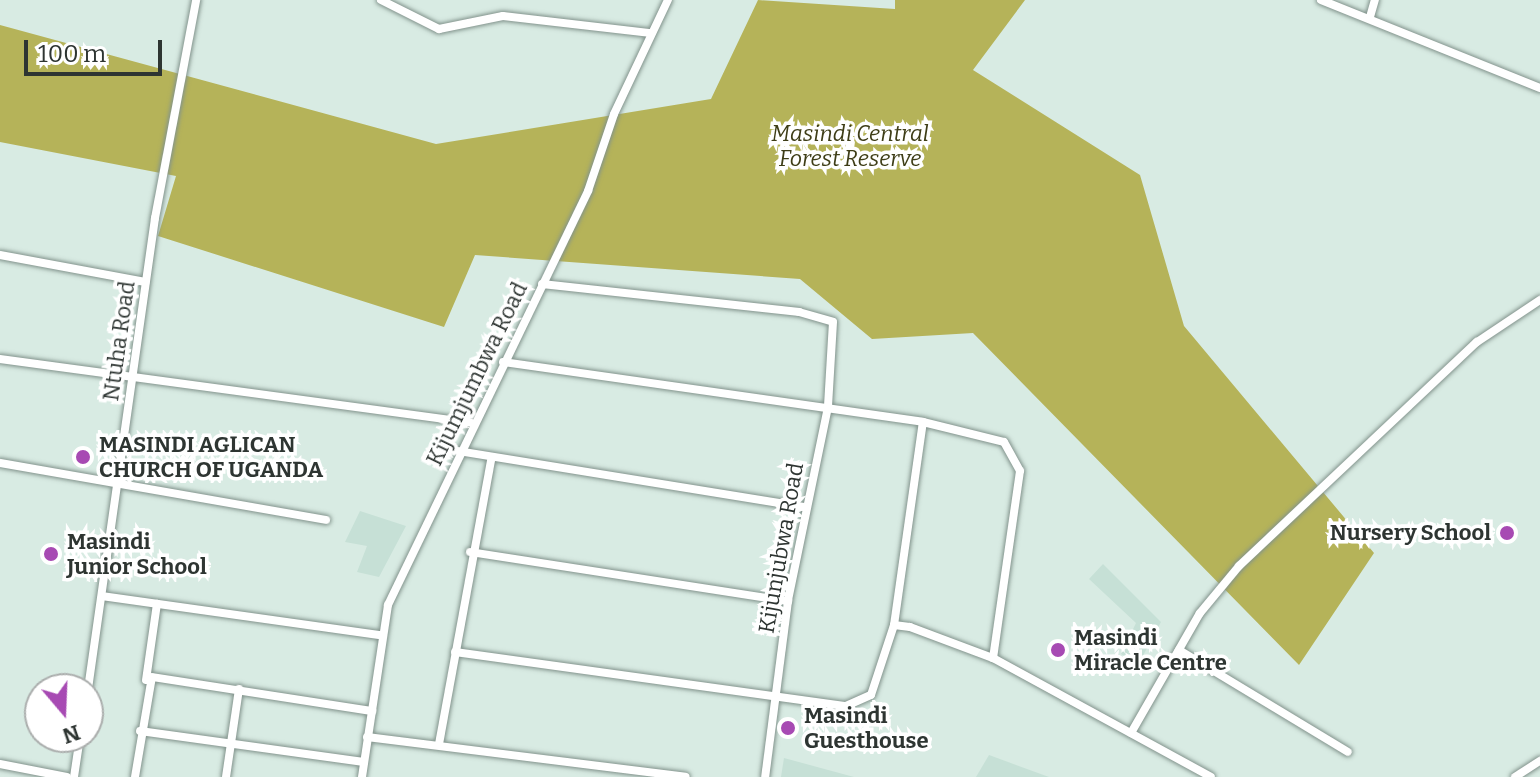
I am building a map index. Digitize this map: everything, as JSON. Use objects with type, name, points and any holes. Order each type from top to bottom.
[{"type":"street","name":"Ntuha Road","points":[[90,673],[146,282],[196,0]]},
{"type":"street","points":[[381,0],[439,29],[503,16],[651,33]]},
{"type":"street","name":"Kijumjumbwa Road","points":[[362,777],[380,635],[458,451],[542,284],[668,0]]},
{"type":"street","points":[[1321,0],[1370,17],[1540,88]]},
{"type":"street","points":[[1370,17],[1375,0]]},
{"type":"street","points":[[0,255],[146,282]]},
{"type":"street","name":"Kijunjubwa Road","points":[[542,284],[799,312],[835,326],[828,407],[788,601],[765,777]]},
{"type":"street","points":[[1131,733],[1179,650],[1225,582],[1333,474],[1477,342],[1540,300]]},
{"type":"street","points":[[0,359],[132,381],[471,423]]},
{"type":"street","points":[[503,362],[923,422],[1004,442],[1020,471],[993,658]]},
{"type":"street","points":[[455,652],[775,696],[859,703],[871,695],[894,625],[923,422]]},
{"type":"street","points":[[458,451],[491,460],[805,507]]},
{"type":"street","points":[[439,744],[470,552],[491,460]]},
{"type":"street","points":[[0,463],[326,520]]},
{"type":"street","points":[[470,552],[788,601]]},
{"type":"street","points":[[102,596],[380,635]]},
{"type":"street","points":[[135,777],[157,604]]},
{"type":"street","points":[[894,625],[925,629],[993,658],[1211,777]]},
{"type":"street","points":[[1179,650],[1348,752]]},
{"type":"street","points":[[146,681],[161,676],[372,711]]},
{"type":"street","points":[[226,777],[239,689]]},
{"type":"street","points":[[140,731],[364,762]]},
{"type":"street","points":[[367,737],[686,777]]},
{"type":"street","points":[[74,777],[78,753]]},
{"type":"street","points":[[1515,777],[1540,761]]},
{"type":"street","points":[[0,764],[67,777]]},
{"type":"shaded area","points":[[360,511],[406,526],[379,577],[357,572],[367,546],[345,542]]},
{"type":"shaded area","points":[[1103,564],[1161,622],[1138,665],[1121,654],[1136,623],[1089,579]]},
{"type":"shaded area","points":[[989,755],[1049,777],[976,777]]},
{"type":"shaded area","points":[[784,758],[854,777],[781,777]]},
{"type":"green space","name":"Masindi Central Forest Reserve","points":[[758,0],[895,9],[895,0],[1025,0],[973,70],[1140,175],[1184,326],[1374,553],[1299,665],[973,333],[872,339],[800,279],[475,255],[444,327],[158,236],[176,176],[0,142],[0,25],[436,144],[711,99]]},
{"type":"place","name":"MASINDI AGLICAN CHURCH OF UGANDA","points":[[83,457]]},
{"type":"place","name":"Nursery School","points":[[1507,533]]},
{"type":"place","name":"Masindi Junior School","points":[[51,554]]},
{"type":"place","name":"Masindi Miracle Centre","points":[[1058,650]]},
{"type":"place","name":"Masindi Guesthouse","points":[[788,728]]}]
